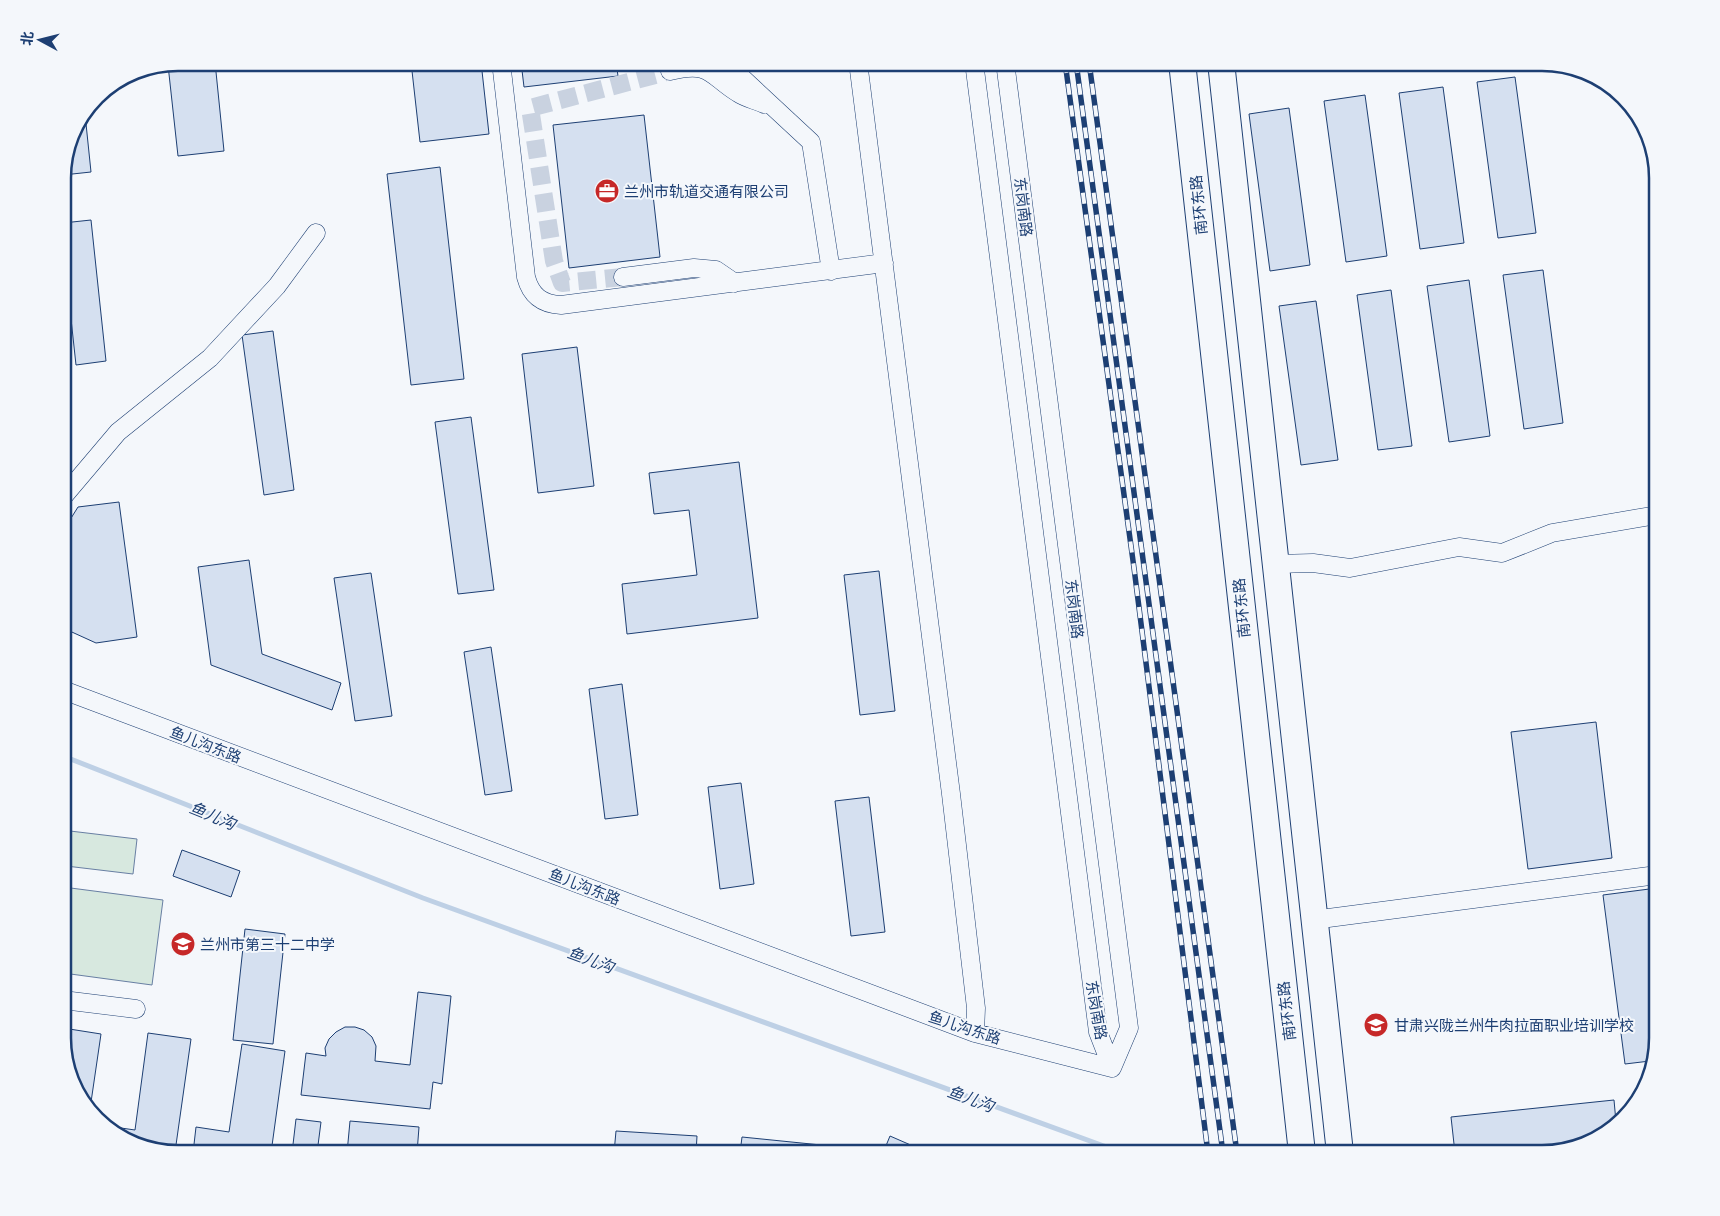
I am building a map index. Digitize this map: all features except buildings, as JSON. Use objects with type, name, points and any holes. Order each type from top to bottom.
[{"type":"highway","name":"南环东路","points":[[1183,71],[1301,1145]]},
{"type":"highway","points":[[1222,71],[1339,1145]]},
{"type":"highway","points":[[1187,104],[1225,100]]},
{"type":"street","points":[[502,71],[526,277],[534,295],[542,301],[561,305],[884,264]]},
{"type":"street","points":[[710,71],[738,94],[773,108]]},
{"type":"street","points":[[734,71],[810,142],[830,270]]},
{"type":"street","points":[[859,71],[951,794],[976,1008],[975,1033]]},
{"type":"street","name":"东岗南路","points":[[975,71],[1098,1032],[1112,1068]]},
{"type":"street","name":"东岗南路","points":[[1006,71],[1129,1028],[1112,1068]]},
{"type":"street","points":[[71,488],[118,432],[210,358],[277,286],[316,233]]},
{"type":"street","points":[[623,277],[694,268],[716,270],[735,283]]},
{"type":"street","points":[[1275,564],[1313,563],[1350,568],[1458,547],[1502,553],[1552,533],[1649,516]]},
{"type":"street","name":"鱼儿沟东路","points":[[71,693],[975,1033],[1112,1068]]},
{"type":"street","points":[[1314,920],[1649,876]]},
{"type":"street","points":[[71,1001],[136,1009]]},
{"type":"shaded area","points":[[71,831],[137,839],[133,874],[71,867]]},
{"type":"shaded area","points":[[71,888],[163,900],[152,985],[71,974]]},
{"type":"waterway","name":"鱼儿沟","points":[[71,759],[423,898],[1101,1145]]},
{"type":"tunnel","points":[[623,277],[562,283],[554,261],[530,108],[670,71]]},
{"type":"railway","points":[[1066,71],[1134,568],[1207,1145]]},
{"type":"railway","points":[[1077,71],[1222,1145]]},
{"type":"railway","points":[[1090,71],[1236,1145]]},
{"type":"place","name":"兰州市轨道交通有限公司","points":[[607,191]]},
{"type":"place","name":"兰州市第三十二中学","points":[[183,944]]},
{"type":"place","name":"甘肃兴陇兰州牛肉拉面职业培训学校","points":[[1376,1025]]}]
